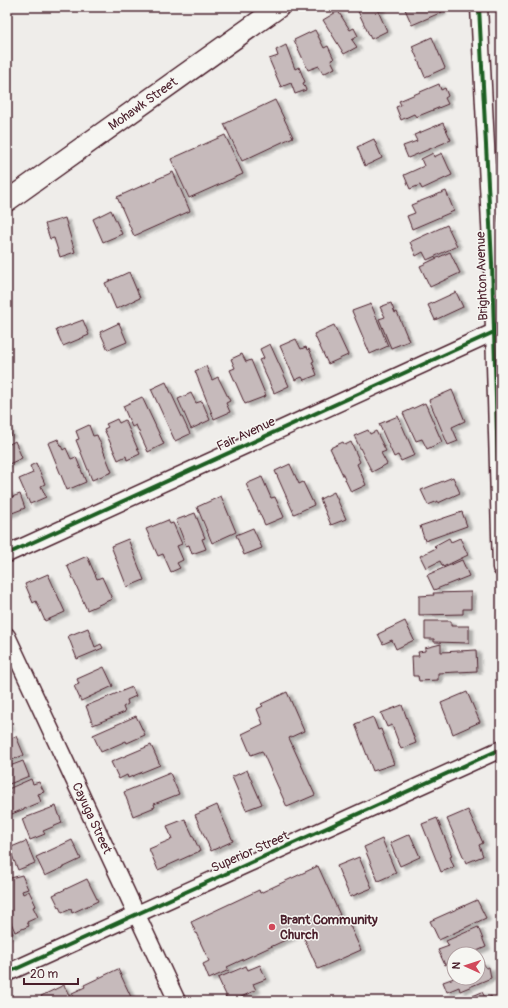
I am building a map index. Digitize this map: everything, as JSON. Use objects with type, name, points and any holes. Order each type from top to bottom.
[{"type":"street","name":"Mohawk Street","points":[[7,201],[280,7]]},
{"type":"street","name":"Brighton Avenue","points":[[479,7],[496,262],[494,332],[501,568]]},
{"type":"street","name":"Fair Avenue","points":[[7,554],[494,332]]},
{"type":"street","name":"Cayuga Street","points":[[7,636],[138,914],[177,1001]]},
{"type":"street","name":"Superior Street","points":[[7,973],[501,749]]},
{"type":"building","points":[[356,7],[380,7],[381,10],[378,11],[387,31],[371,39]]},
{"type":"building","points":[[404,7],[439,7],[442,12],[412,25]]},
{"type":"building","points":[[338,11],[350,30],[354,28],[358,36],[352,40],[357,47],[344,54],[323,20]]},
{"type":"building","points":[[315,30],[324,48],[328,46],[334,59],[331,60],[335,68],[323,74],[319,66],[308,70],[294,40]]},
{"type":"building","points":[[432,37],[445,68],[425,77],[412,46]]},
{"type":"building","points":[[286,45],[295,69],[299,67],[305,82],[303,83],[306,90],[295,94],[291,83],[281,87],[269,59],[278,56],[276,50]]},
{"type":"building","points":[[439,84],[441,90],[445,88],[448,96],[445,98],[448,104],[416,117],[414,114],[401,120],[396,107],[401,105],[399,101]]},
{"type":"building","points":[[275,100],[293,137],[242,161],[224,124]]},
{"type":"building","points":[[443,123],[451,140],[408,158],[403,146],[417,141],[414,135]]},
{"type":"building","points":[[225,135],[243,174],[189,198],[171,159]]},
{"type":"building","points":[[374,139],[382,158],[365,166],[357,147]]},
{"type":"building","points":[[433,153],[434,157],[442,153],[452,175],[422,189],[420,185],[410,189],[404,175],[424,166],[421,159]]},
{"type":"building","points":[[173,172],[190,211],[134,236],[117,197]]},
{"type":"building","points":[[446,191],[454,211],[412,229],[407,216],[415,213],[411,205]]},
{"type":"building","points":[[111,210],[122,234],[103,242],[93,219]]},
{"type":"building","points":[[65,218],[75,252],[60,257],[54,238],[50,239],[45,224]]},
{"type":"building","points":[[447,225],[457,246],[427,260],[423,252],[416,256],[410,242]]},
{"type":"building","points":[[450,252],[460,273],[430,287],[420,266]]},
{"type":"building","points":[[129,272],[140,298],[116,309],[105,283]]},
{"type":"building","points":[[456,292],[463,307],[435,320],[428,305]]},
{"type":"building","points":[[391,303],[395,313],[397,312],[409,341],[391,348],[379,319],[385,317],[380,307]]},
{"type":"building","points":[[371,304],[388,346],[370,354],[352,311]]},
{"type":"building","points":[[83,320],[89,335],[63,346],[56,330]]},
{"type":"building","points":[[119,323],[127,342],[108,350],[100,332]]},
{"type":"building","points":[[334,325],[348,355],[328,364],[314,334]]},
{"type":"building","points":[[296,339],[301,349],[306,347],[307,350],[309,349],[314,361],[312,362],[317,375],[304,380],[302,377],[295,380],[280,346]]},
{"type":"building","points":[[270,344],[289,386],[274,393],[259,360],[264,358],[260,349]]},
{"type":"building","points":[[242,354],[246,362],[251,360],[266,396],[245,404],[230,370],[235,368],[231,359]]},
{"type":"building","points":[[206,366],[212,380],[218,377],[230,401],[226,403],[230,412],[214,419],[195,371]]},
{"type":"building","points":[[166,382],[190,434],[175,441],[151,389]]},
{"type":"building","points":[[452,390],[465,421],[452,427],[458,441],[448,445],[429,400]]},
{"type":"building","points":[[191,393],[196,403],[202,401],[210,420],[191,429],[178,399]]},
{"type":"building","points":[[142,397],[164,444],[148,452],[136,425],[132,427],[123,406]]},
{"type":"building","points":[[425,403],[442,442],[427,449],[422,439],[416,441],[403,413]]},
{"type":"building","points":[[398,416],[415,455],[401,461],[398,455],[394,457],[379,424]]},
{"type":"building","points":[[117,419],[119,423],[125,420],[140,454],[127,460],[126,456],[118,460],[104,429],[108,427],[106,424]]},
{"type":"building","points":[[89,425],[93,436],[97,435],[112,472],[92,480],[76,440],[79,439],[76,431]]},
{"type":"building","points":[[7,426],[11,435],[7,437]]},
{"type":"building","points":[[368,430],[370,434],[376,431],[386,451],[381,453],[387,464],[372,472],[354,436]]},
{"type":"building","points":[[58,439],[63,450],[66,448],[71,459],[76,457],[86,482],[67,490],[48,443]]},
{"type":"building","points":[[15,441],[22,458],[7,465],[7,443],[8,445]]},
{"type":"building","points":[[343,442],[345,445],[351,442],[360,462],[357,464],[366,485],[351,492],[330,448]]},
{"type":"building","points":[[36,463],[45,484],[41,486],[46,497],[30,504],[19,479],[33,473],[30,466]]},
{"type":"building","points":[[290,464],[299,484],[303,482],[314,505],[294,514],[275,471]]},
{"type":"building","points":[[262,477],[271,498],[275,497],[284,517],[265,525],[246,484]]},
{"type":"building","points":[[453,477],[460,493],[438,503],[438,501],[428,505],[421,490]]},
{"type":"building","points":[[9,491],[12,497],[20,494],[25,508],[7,515],[7,492]]},
{"type":"building","points":[[334,492],[346,519],[331,525],[320,499]]},
{"type":"building","points":[[221,496],[236,532],[212,543],[197,507]]},
{"type":"building","points":[[462,512],[467,526],[425,541],[420,526]]},
{"type":"building","points":[[195,513],[205,538],[202,539],[206,549],[192,554],[189,545],[186,546],[176,520]]},
{"type":"building","points":[[168,520],[170,524],[173,523],[182,544],[177,546],[183,560],[177,563],[180,568],[171,572],[163,554],[158,556],[146,529]]},
{"type":"building","points":[[253,528],[262,548],[244,555],[236,535]]},
{"type":"building","points":[[449,538],[451,542],[460,538],[468,555],[443,567],[440,561],[426,568],[420,556],[436,548],[434,546]]},
{"type":"building","points":[[128,539],[144,580],[127,587],[111,546]]},
{"type":"building","points":[[87,556],[97,579],[102,577],[112,599],[87,610],[67,565]]},
{"type":"building","points":[[462,560],[469,576],[434,590],[427,575]]},
{"type":"building","points":[[48,574],[65,612],[45,621],[36,601],[33,603],[25,584]]},
{"type":"building","points":[[471,592],[471,609],[463,609],[463,614],[419,615],[419,596],[434,595],[433,593]]},
{"type":"building","points":[[405,621],[414,640],[396,649],[392,640],[383,644],[378,634]]},
{"type":"building","points":[[425,621],[451,621],[451,626],[469,626],[469,643],[434,642],[434,639],[425,639]]},
{"type":"building","points":[[88,628],[95,647],[101,644],[103,648],[77,659],[68,636]]},
{"type":"building","points":[[441,644],[441,652],[476,650],[477,671],[438,673],[438,680],[419,681],[418,676],[413,676],[412,656],[419,656],[418,652],[425,651],[425,648]]},
{"type":"building","points":[[104,667],[113,686],[81,701],[74,686],[79,684],[77,679]]},
{"type":"building","points":[[132,687],[136,696],[127,700],[128,704],[123,707],[125,712],[93,725],[86,706]]},
{"type":"building","points":[[287,692],[304,731],[289,738],[315,795],[287,807],[262,751],[251,755],[242,734],[263,724],[257,709],[263,706],[261,704]]},
{"type":"building","points":[[467,692],[480,722],[453,734],[441,703]]},
{"type":"building","points":[[402,705],[416,743],[401,749],[392,725],[387,727],[381,713]]},
{"type":"building","points":[[136,716],[145,735],[127,743],[126,741],[101,752],[93,735]]},
{"type":"building","points":[[373,717],[378,730],[381,729],[394,764],[373,771],[355,724]]},
{"type":"building","points":[[7,719],[10,728],[7,729]]},
{"type":"building","points":[[16,736],[24,755],[7,762],[7,740]]},
{"type":"building","points":[[151,745],[160,765],[128,778],[127,775],[119,779],[111,762]]},
{"type":"building","points":[[23,761],[29,776],[7,785],[7,767]]},
{"type":"building","points":[[247,770],[262,804],[246,810],[232,777]]},
{"type":"building","points":[[170,773],[179,794],[154,804],[155,807],[133,816],[124,792]]},
{"type":"building","points":[[31,779],[33,784],[39,782],[44,792],[38,794],[41,802],[7,816],[7,794],[10,793],[8,789]]},
{"type":"building","points":[[217,805],[233,841],[211,851],[195,815]]},
{"type":"building","points":[[56,806],[62,823],[43,831],[45,834],[30,840],[22,819]]},
{"type":"building","points":[[468,810],[483,843],[479,845],[483,856],[466,863],[447,819]]},
{"type":"building","points":[[437,818],[452,856],[450,857],[454,867],[441,872],[422,824]]},
{"type":"building","points":[[185,819],[200,851],[158,870],[149,849],[172,839],[167,826]]},
{"type":"building","points":[[410,834],[420,857],[400,866],[390,843]]},
{"type":"building","points":[[382,839],[396,873],[378,881],[364,847]]},
{"type":"building","points":[[72,840],[81,859],[45,876],[36,857]]},
{"type":"building","points":[[26,841],[35,863],[18,870],[9,848]]},
{"type":"building","points":[[359,857],[372,888],[350,897],[337,866]]},
{"type":"building","name":"Brant Community Church","points":[[318,866],[340,915],[337,916],[339,920],[346,917],[361,950],[318,969],[304,938],[308,936],[305,931],[227,967],[229,970],[209,979],[203,964],[209,961],[191,922],[259,890],[260,893]]},
{"type":"building","points":[[22,875],[28,889],[22,891],[23,894],[29,891],[36,906],[33,907],[38,917],[27,922],[29,926],[15,932],[7,913],[7,879]]},
{"type":"building","points":[[87,879],[98,901],[72,913],[71,909],[62,913],[53,895]]},
{"type":"building","points":[[477,900],[486,918],[439,940],[430,921]]},
{"type":"building","points":[[7,921],[13,934],[7,937]]},
{"type":"building","points":[[478,927],[486,946],[449,946],[446,941]]},
{"type":"building","points":[[446,947],[446,965],[445,965],[438,950]]},
{"type":"building","points":[[260,965],[266,979],[253,984],[256,990],[237,999],[237,1001],[225,1001],[226,995],[218,978],[246,966],[248,970]]},
{"type":"building","points":[[489,967],[491,978],[486,980],[486,968]]},
{"type":"building","points":[[118,969],[131,997],[123,1001],[76,1001],[72,993],[85,987],[84,985]]},
{"type":"building","points":[[446,981],[446,986],[472,986],[460,991],[459,987],[447,992],[443,982]]},
{"type":"building","points":[[64,985],[72,1001],[44,1001],[41,996]]},
{"type":"building","points":[[482,992],[486,999],[491,996],[493,1001],[461,1001]]},
{"type":"railway","points":[[7,20],[10,7]]},
{"type":"cycle path","points":[[479,7],[492,263],[501,568]]},
{"type":"cycle path","points":[[7,554],[494,332]]},
{"type":"cycle path","points":[[7,973],[501,749]]},
{"type":"place","name":"Brant Community Church","points":[[272,927]]}]
